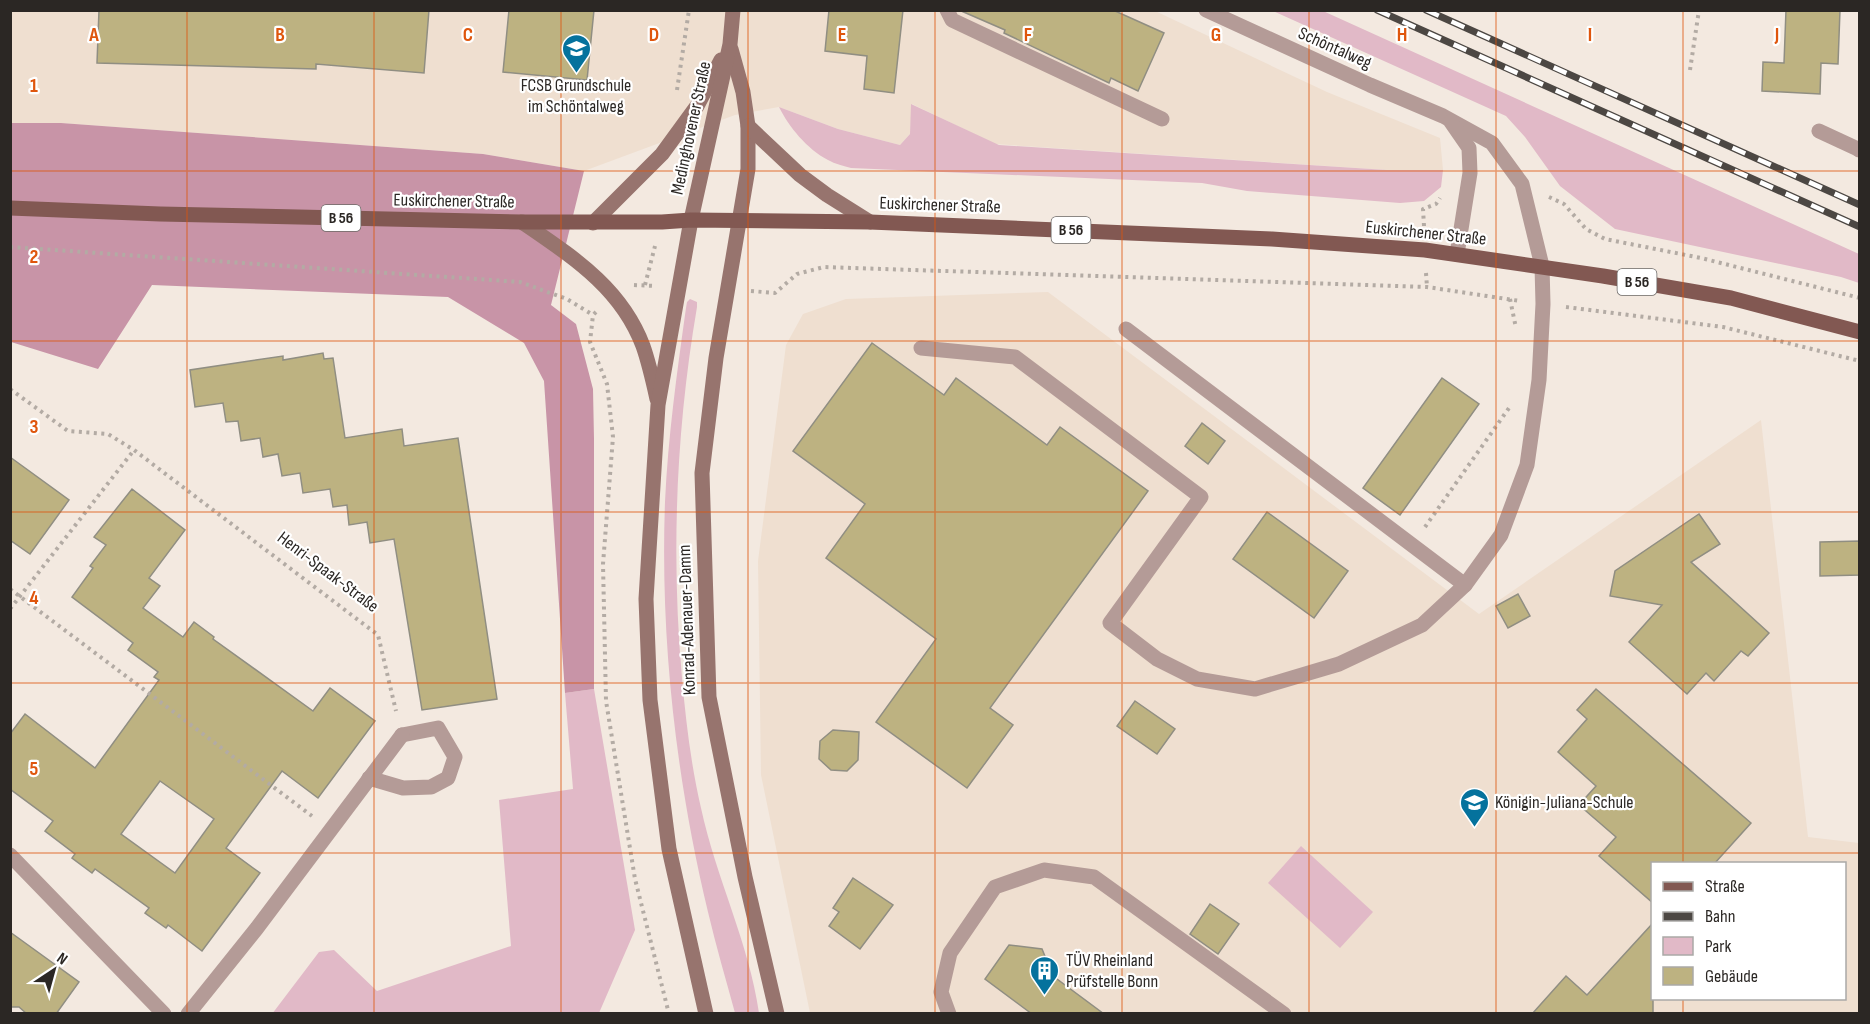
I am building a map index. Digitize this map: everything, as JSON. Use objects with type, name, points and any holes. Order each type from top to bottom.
[{"type":"main road","name":"Medinghovener Straße","points":[[691,220],[730,44],[733,10]]},
{"type":"main road","name":"Medinghovener Straße","points":[[730,44],[743,92],[748,126],[748,169],[740,220]]},
{"type":"main road","points":[[593,223],[662,154],[697,106],[730,44]]},
{"type":"main road","points":[[748,126],[800,175],[826,195],[870,222]]},
{"type":"main road","name":"Euskirchener Straße","points":[[10,208],[160,214],[522,222],[740,220],[870,222],[1272,239],[1425,250],[1542,266],[1731,298],[1860,332]]},
{"type":"main road","name":"Konrad-Adenauer-Damm","points":[[691,220],[658,405],[646,599],[650,700],[669,849],[706,1014]]},
{"type":"main road","name":"Konrad-Adenauer-Damm","points":[[740,220],[716,358],[702,473],[709,697],[777,1014]]},
{"type":"main road","points":[[522,222],[579,262],[615,296],[642,343],[658,405]]},
{"type":"street","points":[[947,10],[952,20],[1162,119]]},
{"type":"street","name":"Schöntalweg","points":[[921,348],[1015,357],[1200,496],[1110,623],[1157,659],[1197,679],[1255,689],[1339,664],[1422,625],[1465,585],[1501,535],[1527,465],[1537,404],[1543,304],[1542,266],[1522,184],[1492,143],[1450,119],[1206,10]]},
{"type":"street","points":[[1450,119],[1469,148],[1470,173],[1457,254]]},
{"type":"street","points":[[1820,131],[1859,150]]},
{"type":"street","points":[[1126,329],[1465,585]]},
{"type":"street","points":[[188,1014],[257,928],[331,831],[369,778],[402,735],[438,728],[455,757],[448,778],[431,787],[403,788],[369,778]]},
{"type":"street","points":[[10,855],[164,1014]]},
{"type":"street","points":[[949,1014],[941,992],[950,953],[995,887],[1044,870],[1094,877],[1284,1014]]},
{"type":"path","points":[[676,92],[688,10]]},
{"type":"path","points":[[1690,70],[1699,10]]},
{"type":"path","points":[[1522,184],[1564,204],[1586,229],[1605,239],[1701,258],[1860,298]]},
{"type":"path","points":[[10,247],[520,282],[567,298],[593,315],[590,342],[607,384],[613,437],[603,564],[606,701],[635,879],[669,1014]]},
{"type":"path","points":[[729,290],[775,293],[797,274],[824,267],[1427,288],[1723,327],[1860,362]]},
{"type":"path","points":[[615,296],[632,285],[679,288]]},
{"type":"path","name":"Henri-Spaak-Straße","points":[[10,389],[68,431],[108,434],[134,450],[378,635],[402,735]]},
{"type":"path","points":[[1413,545],[1516,400]]},
{"type":"path","points":[[10,609],[134,450]]},
{"type":"path","points":[[10,589],[331,831]]},
{"type":"shaded area","points":[[1153,10],[1327,92],[1440,138],[1443,170],[1387,170],[995,144],[912,104],[910,134],[900,145],[838,129],[779,107],[735,115],[584,171],[483,154],[61,123],[11,123],[11,11]]},
{"type":"shaded area","points":[[10,123],[61,123],[483,154],[584,171],[551,305],[576,324],[593,389],[594,689],[565,693],[544,381],[524,343],[448,297],[152,285],[98,369],[11,342]]},
{"type":"shaded area","points":[[1048,292],[1479,614],[1761,420],[1808,837],[1859,843],[1859,1013],[810,1013],[761,775],[758,561],[786,345],[803,314],[846,299]]},
{"type":"green space","points":[[1273,11],[1323,11],[1859,254],[1859,283],[1841,277],[1615,229],[1560,186],[1525,137],[1506,116]]},
{"type":"green space","points":[[911,104],[999,145],[1387,170],[1443,170],[1441,187],[1424,201],[1400,203],[1247,191],[1202,183],[851,168],[831,161],[813,150],[793,130],[779,107],[838,129],[900,145],[910,134]]},
{"type":"green space","points":[[690,299],[697,302],[697,307],[684,399],[676,539],[679,632],[687,727],[707,834],[748,961],[759,1013],[735,1013],[711,925],[687,811],[668,657],[664,553],[668,453],[687,302]]},
{"type":"green space","points":[[594,689],[635,930],[599,1013],[272,1014],[319,952],[334,950],[377,991],[511,946],[499,800],[573,789],[565,693]]},
{"type":"green space","points":[[1301,846],[1373,912],[1340,948],[1268,883]]},
{"type":"building","points":[[99,10],[429,10],[424,73],[316,64],[316,69],[97,63]]},
{"type":"building","points":[[509,10],[594,10],[587,80],[503,72]]},
{"type":"building","points":[[829,10],[903,10],[894,93],[864,89],[867,56],[825,51]]},
{"type":"building","points":[[959,10],[1113,10],[1164,33],[1138,91],[1111,78],[1109,83],[1004,33],[1005,30]]},
{"type":"building","points":[[1786,10],[1840,10],[1838,64],[1821,63],[1820,94],[1762,91],[1763,62],[1784,63]]},
{"type":"building","points":[[872,343],[944,395],[956,378],[1047,445],[1060,427],[1148,491],[990,708],[1013,725],[967,788],[876,722],[936,639],[826,558],[865,504],[793,451]]},
{"type":"building","points":[[323,353],[324,359],[333,358],[345,438],[402,429],[404,446],[458,438],[497,699],[422,710],[394,539],[370,543],[367,522],[349,525],[347,505],[333,507],[330,489],[303,493],[300,473],[282,476],[278,454],[263,457],[260,438],[241,441],[238,421],[226,422],[223,403],[195,407],[190,370],[283,356],[283,360]]},
{"type":"building","points":[[1442,378],[1479,404],[1400,515],[1363,488]]},
{"type":"building","points":[[1202,423],[1225,441],[1208,464],[1185,446]]},
{"type":"building","points":[[10,457],[69,500],[30,554],[10,540]]},
{"type":"building","points":[[132,489],[185,530],[149,578],[160,586],[143,608],[183,637],[194,622],[214,637],[213,639],[313,711],[330,688],[375,721],[318,798],[282,771],[226,848],[260,873],[202,951],[168,925],[166,928],[145,913],[149,908],[95,869],[92,873],[72,858],[75,854],[45,831],[53,821],[10,789],[10,734],[25,714],[95,768],[159,680],[154,677],[158,672],[128,650],[133,643],[72,597],[93,568],[90,566],[106,545],[94,537]],"holes":[[[160,781],[214,819],[175,873],[121,834]]]},
{"type":"building","points":[[1267,512],[1348,571],[1314,618],[1233,559]]},
{"type":"building","points":[[1699,514],[1720,544],[1691,562],[1769,633],[1748,656],[1741,651],[1714,681],[1706,673],[1687,694],[1629,642],[1662,605],[1610,596],[1615,571]]},
{"type":"building","points":[[1860,541],[1860,575],[1820,576],[1820,542]]},
{"type":"building","points":[[1518,594],[1530,616],[1508,628],[1496,606]]},
{"type":"building","points":[[1596,689],[1751,823],[1716,862],[1651,862],[1651,901],[1599,856],[1616,837],[1579,805],[1596,786],[1558,752],[1587,719],[1577,710]]},
{"type":"building","points":[[1135,701],[1175,729],[1157,754],[1117,726]]},
{"type":"building","points":[[833,730],[859,732],[858,760],[847,771],[831,770],[819,759],[820,741]]},
{"type":"building","points":[[853,878],[893,905],[860,949],[829,926],[839,912],[833,908]]},
{"type":"building","points":[[1210,904],[1239,924],[1218,954],[1190,934]]},
{"type":"building","points":[[1651,925],[1653,1014],[1532,1014],[1566,976],[1587,995]]},
{"type":"building","points":[[10,932],[79,982],[56,1014],[27,1014],[19,1007],[10,1007]]},
{"type":"building","name":"TÜV Rheinland Prüfstelle Bonn","points":[[1009,945],[1042,949],[1053,976],[1104,1014],[1032,1014],[985,979]]},
{"type":"railway","points":[[1377,10],[1860,227]]},
{"type":"railway","points":[[1426,10],[1860,205]]},
{"type":"place","name":"FCSB Grundschule im Schöntalweg","points":[[576,74]]},
{"type":"place","name":"Königin-Juliana-Schule","points":[[1474,828]]},
{"type":"place","name":"TÜV Rheinland Prüfstelle Bonn","points":[[1045,996]]}]
